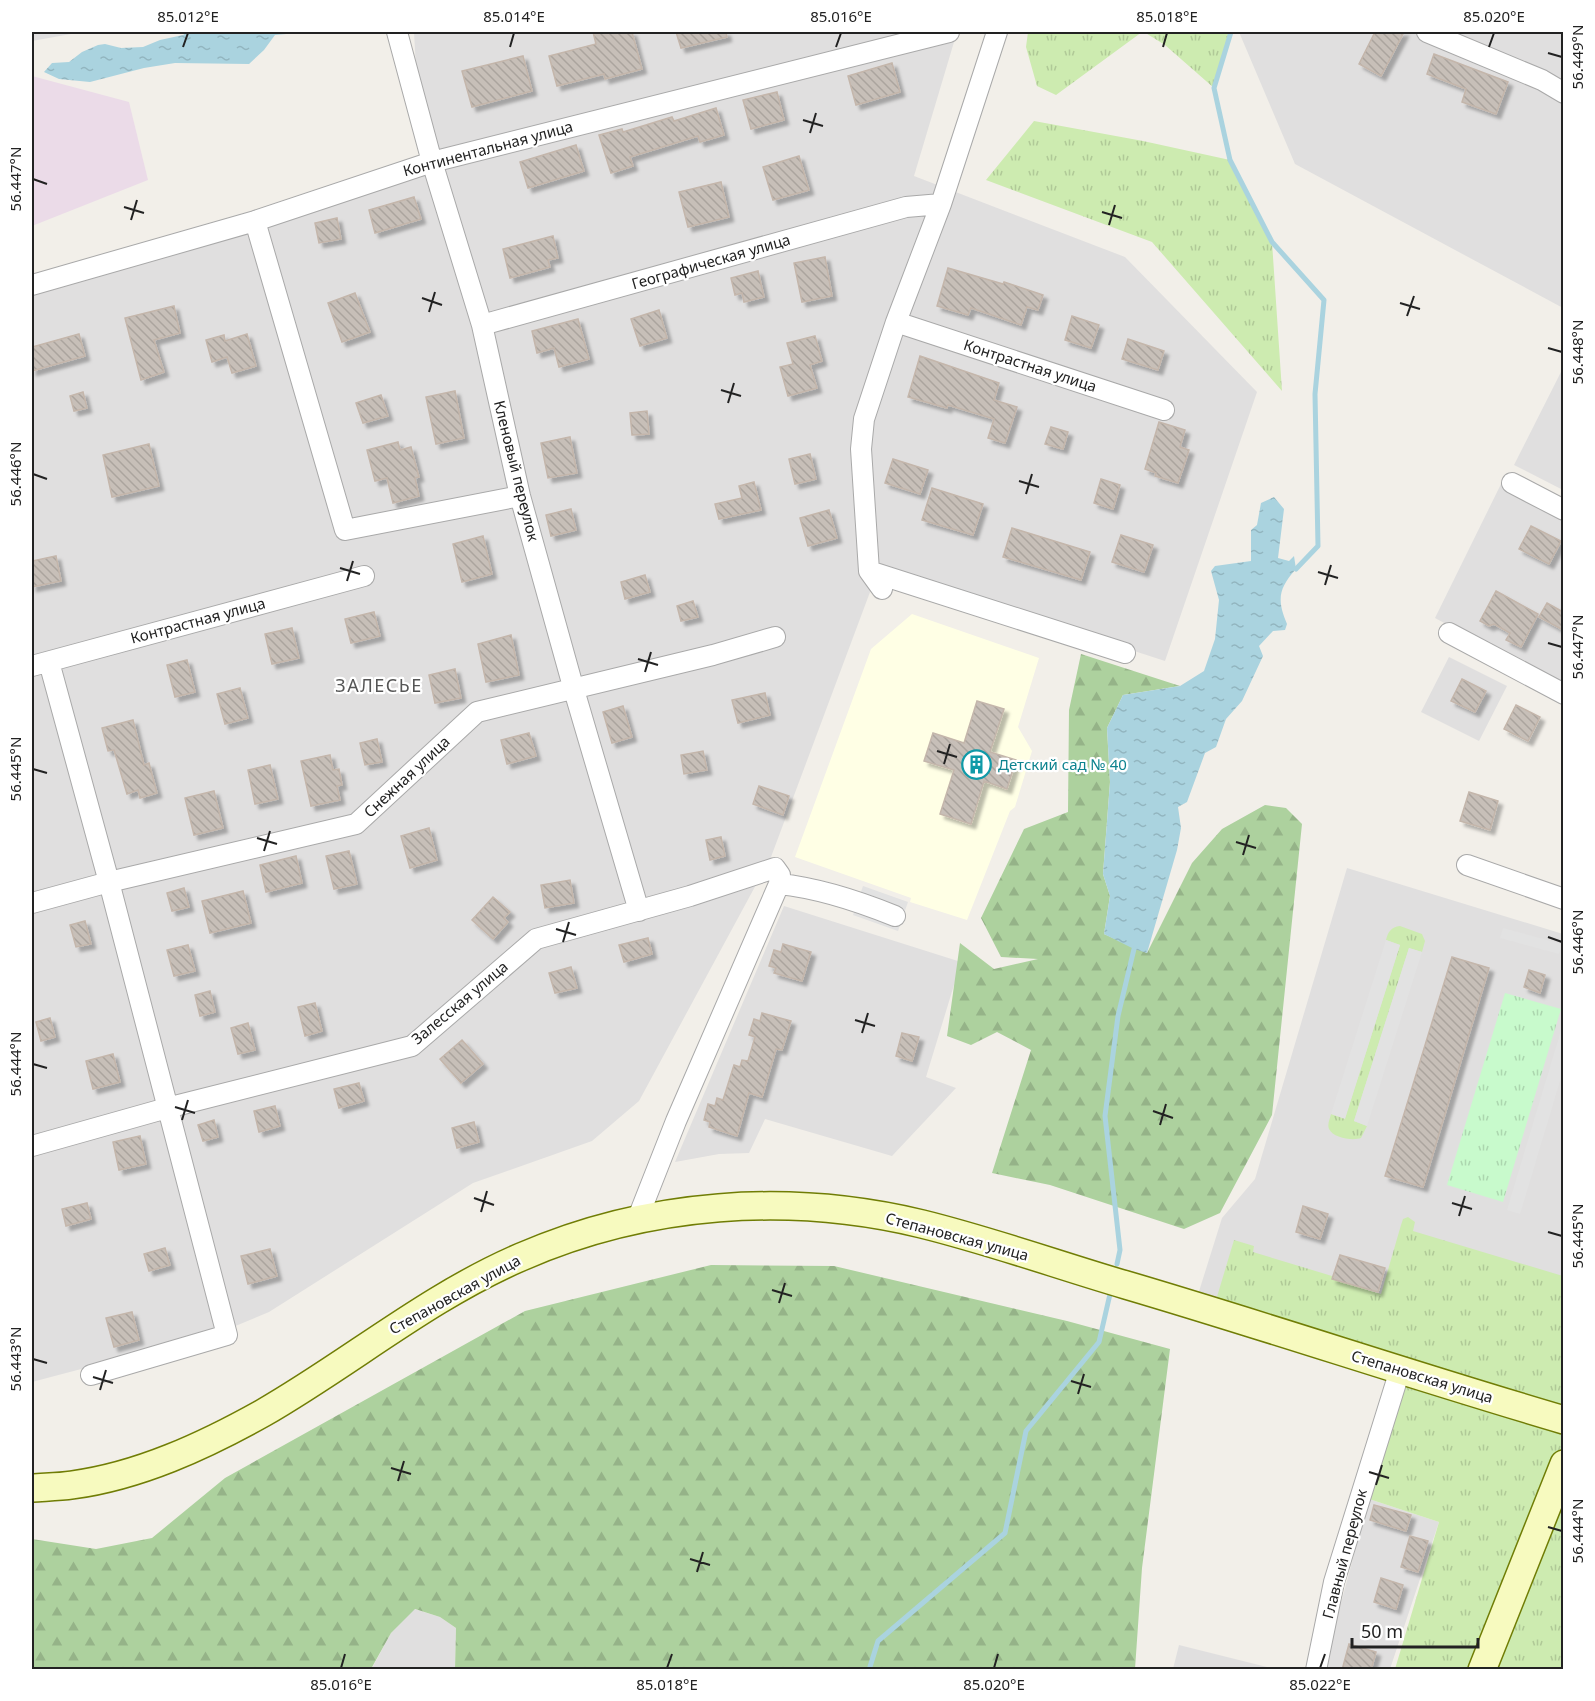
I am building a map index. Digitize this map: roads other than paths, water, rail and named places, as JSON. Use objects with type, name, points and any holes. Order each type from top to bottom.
[{"type":"street","name":"Кленовый переулок","points":[[397,32],[432,162],[482,325],[520,496],[639,910]]},
{"type":"street","name":"Континентальная улица","points":[[32,285],[255,221],[432,162],[949,32]]},
{"type":"street","points":[[882,589],[869,571],[861,449],[864,419],[896,322],[941,204],[997,32]]},
{"type":"street","points":[[1426,32],[1542,80],[1563,93]]},
{"type":"street","name":"Географическая улица","points":[[482,325],[906,207],[941,204]]},
{"type":"street","points":[[255,221],[345,530],[520,496]]},
{"type":"street","name":"Контрастная улица","points":[[896,322],[1164,410]]},
{"type":"street","points":[[1512,483],[1563,510]]},
{"type":"street","points":[[869,571],[1125,653]]},
{"type":"street","name":"Контрастная улица","points":[[40,664],[364,576]]},
{"type":"street","points":[[1449,633],[1563,694]]},
{"type":"street","name":"Снежная улица","points":[[32,903],[109,882],[356,824],[477,712],[574,690],[775,637]]},
{"type":"street","points":[[40,664],[109,882],[227,1335],[91,1375]]},
{"type":"street","points":[[1467,865],[1563,899]]},
{"type":"street","points":[[637,1220],[777,876],[815,890],[864,903],[895,916]]},
{"type":"street","name":"Залесская улица","points":[[32,1146],[167,1108],[412,1046],[536,939],[639,910],[777,876]]},
{"type":"street","name":"Степановская улица","points":[[32,1488],[73,1485],[111,1478],[148,1467],[181,1453],[263,1413],[416,1314],[518,1258],[552,1244],[637,1220],[682,1211],[766,1204],[860,1212],[918,1223],[1198,1306],[1563,1420]]},
{"type":"street","name":"Главный переулок","points":[[1317,1670],[1334,1582],[1400,1370]]},
{"type":"street","points":[[1482,1670],[1563,1464]]},
{"type":"water","points":[[188,32],[309,32],[275,35],[264,50],[249,64],[175,63],[144,68],[90,82],[59,79],[44,72],[52,63],[69,62],[82,52],[98,45],[105,44],[121,48],[143,47]]},
{"type":"water","points":[[1274,497],[1284,509],[1278,558],[1289,561],[1294,556],[1296,569],[1281,595],[1287,624],[1285,630],[1273,631],[1259,646],[1263,656],[1242,701],[1226,719],[1216,747],[1205,753],[1187,802],[1178,807],[1181,828],[1177,850],[1147,953],[1104,934],[1110,896],[1103,874],[1110,782],[1107,728],[1123,695],[1180,686],[1204,671],[1215,639],[1219,600],[1211,571],[1215,566],[1251,561],[1251,530],[1257,525],[1261,503]]},
{"type":"waterway","points":[[1231,32],[1214,88],[1230,160],[1272,242],[1324,300],[1315,394],[1318,546],[1296,569]]},
{"type":"waterway","points":[[1117,1264],[1120,1250],[1105,1116],[1118,1016],[1134,949]]},
{"type":"waterway","points":[[869,1670],[878,1641],[1005,1533],[1026,1431],[1099,1342],[1110,1294]]},
{"type":"place","name":"Детский сад № 40","points":[[977,765]]},
{"type":"district","name":"ЗАЛЕСЬЕ","points":[[379,686]]}]
